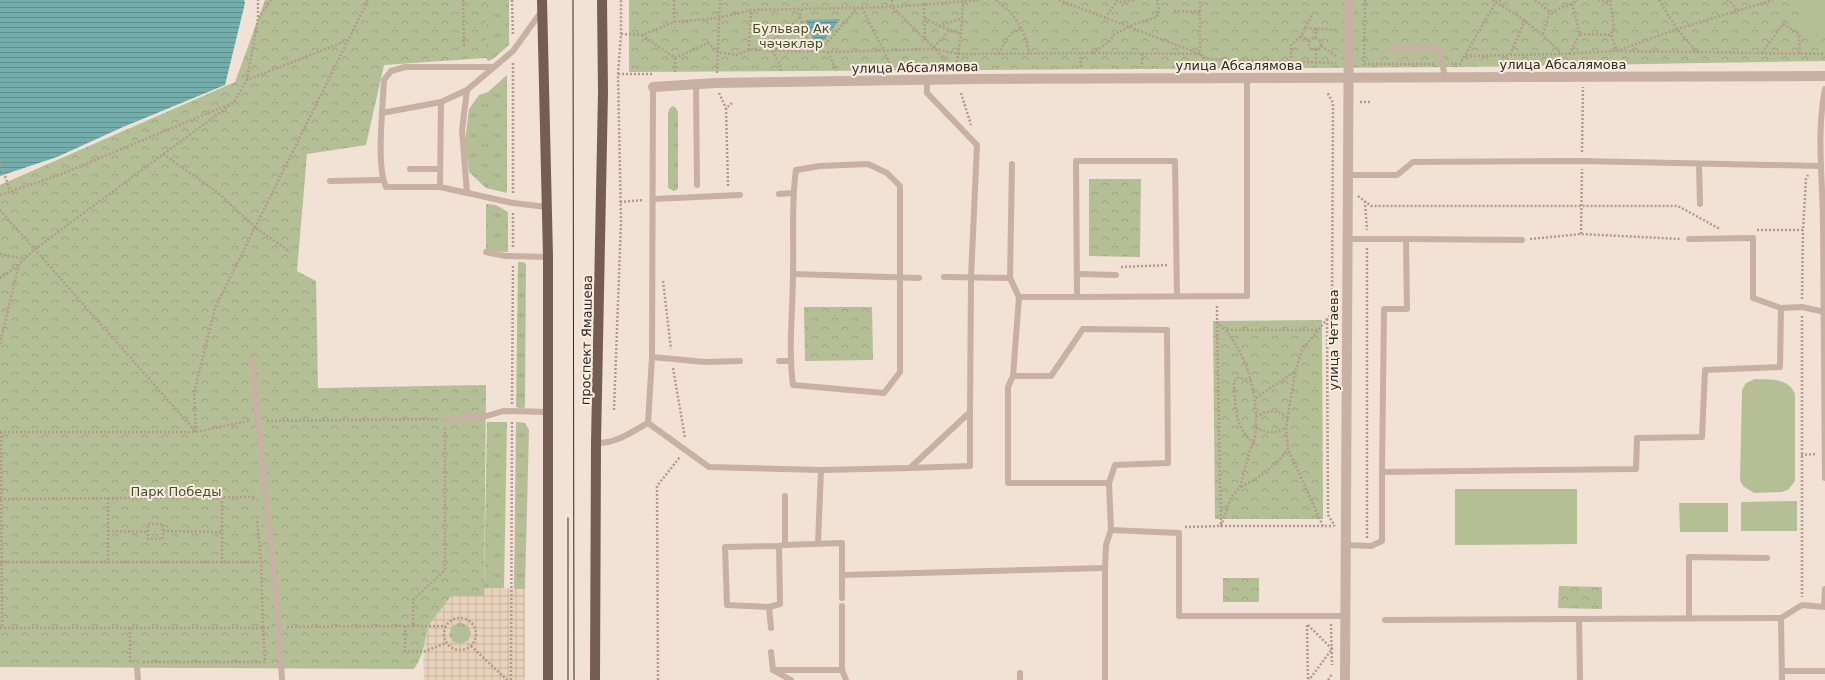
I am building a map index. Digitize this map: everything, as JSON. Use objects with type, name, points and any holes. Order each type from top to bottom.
[{"type":"main road","points":[[542,0],[548,257],[548,680]]},
{"type":"main road","name":"проспект Ямашева","points":[[595,680],[596,443],[603,92],[602,0]]},
{"type":"street","name":"улица Четаева","points":[[1344,680],[1340,616],[1345,545],[1347,239],[1353,175],[1348,78],[1349,0]]},
{"type":"street","name":"улица Абсалямова","points":[[653,87],[715,83],[896,80],[1825,76]]},
{"type":"lane","points":[[382,113],[441,102],[467,90],[513,51],[542,11]]},
{"type":"lane","points":[[1390,48],[1439,48],[1444,64],[1445,77]]},
{"type":"lane","points":[[494,67],[405,67],[391,71],[384,80],[382,113],[382,180],[386,187],[440,187],[513,202],[547,207]]},
{"type":"lane","points":[[1019,297],[1247,296],[1247,78]]},
{"type":"lane","points":[[648,422],[709,467],[821,470],[970,466],[971,278],[977,145],[927,93],[927,80]]},
{"type":"lane","points":[[696,85],[697,185]]},
{"type":"lane","points":[[648,422],[652,357],[654,199],[653,87]]},
{"type":"lane","points":[[1825,89],[1822,103],[1820,166],[1823,223],[1825,478]]},
{"type":"lane","points":[[467,90],[462,130],[467,193]]},
{"type":"lane","points":[[440,187],[441,102]]},
{"type":"lane","points":[[1077,296],[1076,161],[1175,161],[1177,296]]},
{"type":"lane","points":[[1353,175],[1397,175],[1413,162],[1582,161],[1820,166]]},
{"type":"lane","points":[[868,164],[887,173],[900,186],[900,372],[884,393],[793,385],[790,361],[793,274],[793,193],[796,170],[820,166],[868,164]]},
{"type":"lane","points":[[1012,164],[1010,278],[1019,297],[1013,376],[1008,387],[1008,483],[1109,484]]},
{"type":"lane","points":[[1700,164],[1700,204]]},
{"type":"lane","points":[[410,169],[440,169]]},
{"type":"lane","points":[[330,181],[382,180]]},
{"type":"lane","points":[[779,194],[793,193]]},
{"type":"lane","points":[[654,199],[740,195]]},
{"type":"lane","points":[[1689,239],[1753,238],[1753,298],[1781,308],[1802,307],[1824,311]]},
{"type":"lane","points":[[1347,239],[1522,240]]},
{"type":"lane","points":[[1345,545],[1371,546],[1382,541],[1384,309],[1407,309],[1406,239]]},
{"type":"lane","points":[[486,252],[505,256],[548,257]]},
{"type":"lane","points":[[793,274],[919,278]]},
{"type":"lane","points":[[1077,274],[1116,275]]},
{"type":"lane","points":[[944,277],[1010,278]]},
{"type":"lane","points":[[1382,472],[1636,469],[1637,438],[1702,437],[1705,370],[1780,366],[1781,308]]},
{"type":"lane","points":[[1013,376],[1051,376],[1082,329],[1167,330],[1168,463],[1116,465],[1109,484],[1111,530],[1106,545],[1105,568],[1105,680]]},
{"type":"lane","points":[[652,357],[672,357],[705,362],[740,361]]},
{"type":"lane","points":[[252,360],[279,627],[282,680]]},
{"type":"lane","points":[[779,361],[790,361]]},
{"type":"lane","points":[[445,419],[487,416],[503,411],[548,412]]},
{"type":"lane","points":[[910,468],[970,412]]},
{"type":"lane","points":[[596,443],[608,444],[614,442],[648,422]]},
{"type":"lane","points":[[818,543],[821,470]]},
{"type":"lane","points":[[785,496],[782,546],[780,604],[769,607],[727,605],[725,547],[782,546],[842,543],[842,598]]},
{"type":"lane","points":[[1111,530],[1179,532],[1179,616],[1340,616]]},
{"type":"lane","points":[[1689,618],[1689,557],[1767,558]]},
{"type":"lane","points":[[842,574],[1105,568]]},
{"type":"lane","points":[[1385,620],[1781,618],[1802,605],[1824,607],[1825,589]]},
{"type":"lane","points":[[842,606],[842,670],[846,680]]},
{"type":"lane","points":[[769,607],[771,628]]},
{"type":"lane","points":[[1781,618],[1782,680]]},
{"type":"lane","points":[[1579,619],[1580,680]]},
{"type":"lane","points":[[771,652],[774,670]]},
{"type":"lane","points":[[138,667],[138,680]]},
{"type":"lane","points":[[774,670],[842,670]]},
{"type":"lane","points":[[774,670],[791,680]]},
{"type":"lane","points":[[1782,671],[1825,671]]},
{"type":"lane","points":[[1020,673],[1020,680]]},
{"type":"path","points":[[0,278],[19,264],[35,249],[234,102],[247,80],[258,18],[258,0]]},
{"type":"path","points":[[258,18],[271,0]]},
{"type":"path","points":[[196,432],[194,392],[215,308],[368,0]]},
{"type":"path","points":[[463,0],[464,46]]},
{"type":"path","points":[[511,680],[514,256],[512,0]]},
{"type":"path","points":[[614,410],[620,202],[618,74],[621,34],[621,0]]},
{"type":"path","points":[[674,0],[674,22]]},
{"type":"path","points":[[720,0],[715,83],[726,108],[728,189]]},
{"type":"path","points":[[892,0],[892,7],[956,72],[961,34],[963,1]]},
{"type":"path","points":[[621,34],[642,35],[674,22],[719,18],[751,10],[892,7],[979,0]]},
{"type":"path","points":[[996,0],[1016,18],[1028,42],[1029,54]]},
{"type":"path","points":[[1059,0],[1128,28],[1200,54],[1206,59],[1336,63]]},
{"type":"path","points":[[1105,18],[1116,1],[1126,2],[1136,0]]},
{"type":"path","points":[[1092,53],[1110,40],[1114,35],[1157,17],[1159,3],[1157,0]]},
{"type":"path","points":[[1200,0],[1200,54]]},
{"type":"path","points":[[1365,0],[1364,64],[1460,64],[1496,2],[1501,0]]},
{"type":"path","points":[[1492,0],[1525,20],[1543,34],[1562,54]]},
{"type":"path","points":[[1535,0],[1550,12]]},
{"type":"path","points":[[1550,12],[1572,4],[1578,0]]},
{"type":"path","points":[[1598,0],[1610,1],[1614,26],[1611,35],[1617,51]]},
{"type":"path","points":[[1659,0],[1677,29],[1698,52]]},
{"type":"path","points":[[1726,0],[1730,1],[1737,11]]},
{"type":"path","points":[[1617,51],[1677,29],[1773,0]]},
{"type":"path","points":[[924,4],[925,40]]},
{"type":"path","points":[[1569,54],[1580,34],[1572,4]]},
{"type":"path","points":[[812,52],[825,45],[857,8]]},
{"type":"path","points":[[862,8],[884,51],[896,80]]},
{"type":"path","points":[[749,50],[751,10]]},
{"type":"path","points":[[801,10],[800,17],[812,52]]},
{"type":"path","points":[[1174,11],[1200,12]]},
{"type":"path","points":[[1543,34],[1550,12]]},
{"type":"path","points":[[1291,62],[1291,45],[1301,36],[1312,15]]},
{"type":"path","points":[[761,50],[800,17]]},
{"type":"path","points":[[925,18],[939,26],[961,34]]},
{"type":"path","points":[[939,26],[962,18]]},
{"type":"path","points":[[1510,54],[1525,20]]},
{"type":"path","points":[[1762,54],[1783,24],[1799,34],[1800,54]]},
{"type":"path","points":[[1305,28],[1337,30]]},
{"type":"path","points":[[1315,38],[1316,28]]},
{"type":"path","points":[[999,54],[1007,38],[1015,31],[1021,29]]},
{"type":"path","points":[[934,48],[950,30]]},
{"type":"path","points":[[1580,34],[1611,35]]},
{"type":"path","points":[[642,35],[675,58]]},
{"type":"path","points":[[1301,36],[1310,41]]},
{"type":"path","points":[[1310,41],[1315,38]]},
{"type":"path","points":[[1315,38],[1320,40],[1321,46],[1336,56]]},
{"type":"path","points":[[247,80],[348,40]]},
{"type":"path","points":[[1310,41],[1310,47],[1316,50]]},
{"type":"path","points":[[675,58],[708,43],[718,52],[736,55],[749,50],[828,52],[934,48],[958,54],[1200,54]]},
{"type":"path","points":[[1316,50],[1321,46]]},
{"type":"path","points":[[772,50],[780,65],[781,82]]},
{"type":"path","points":[[1316,50],[1316,62]]},
{"type":"path","points":[[1466,56],[1569,54],[1617,51],[1825,54]]},
{"type":"path","points":[[828,52],[841,81]]},
{"type":"path","points":[[675,58],[675,74]]},
{"type":"path","points":[[1581,234],[1582,77]]},
{"type":"path","points":[[1323,526],[1288,449],[1286,416],[1294,372],[1302,350],[1332,313],[1333,103],[1327,92]]},
{"type":"path","points":[[961,93],[977,145]]},
{"type":"path","points":[[0,195],[54,177],[234,102]]},
{"type":"path","points":[[1359,110],[1359,102],[1371,102]]},
{"type":"path","points":[[726,108],[732,103]]},
{"type":"path","points":[[163,154],[217,192],[255,227],[290,252]]},
{"type":"path","points":[[0,161],[10,191]]},
{"type":"path","points":[[1802,605],[1803,230],[1806,179],[1813,165]]},
{"type":"path","points":[[1353,175],[1358,196],[1371,206],[1678,206],[1721,230]]},
{"type":"path","points":[[620,202],[654,199]]},
{"type":"path","points":[[1365,201],[1367,239],[1366,545]]},
{"type":"path","points":[[0,210],[196,432]]},
{"type":"path","points":[[1751,230],[1803,230]]},
{"type":"path","points":[[1522,240],[1581,234],[1689,239]]},
{"type":"path","points":[[0,254],[25,259]]},
{"type":"path","points":[[0,344],[19,264]]},
{"type":"path","points":[[1116,275],[1120,267],[1176,265]]},
{"type":"path","points":[[658,680],[657,486],[686,450],[672,357],[663,278]]},
{"type":"path","points":[[1217,297],[1221,526]]},
{"type":"path","points":[[1328,318],[1328,515],[1335,526],[1335,534]]},
{"type":"path","points":[[1217,322],[1226,330],[1245,362],[1256,398],[1256,426],[1254,443],[1251,447],[1240,487]]},
{"type":"path","points":[[1226,330],[1317,330]]},
{"type":"path","points":[[1256,398],[1294,372]]},
{"type":"path","points":[[1251,380],[1238,378],[1234,381],[1235,414],[1249,439],[1254,443]]},
{"type":"path","points":[[1256,417],[1268,411],[1274,411],[1286,416]]},
{"type":"path","points":[[413,626],[413,600],[445,570],[445,419],[248,421],[196,432],[0,432],[1,628],[446,626]]},
{"type":"path","points":[[248,421],[249,429]]},
{"type":"path","points":[[1256,426],[1261,430],[1274,433],[1286,427]]},
{"type":"path","points":[[1221,526],[1231,497],[1240,487],[1265,474],[1278,462],[1288,449]]},
{"type":"path","points":[[1802,455],[1825,454]]},
{"type":"path","points":[[254,489],[256,504]]},
{"type":"path","points":[[222,497],[222,562]]},
{"type":"path","points":[[1,500],[255,497]]},
{"type":"path","points":[[108,498],[108,562]]},
{"type":"path","points":[[130,662],[265,662],[261,562],[257,519]]},
{"type":"path","points":[[148,524],[163,524],[163,531],[163,539],[148,539],[148,524]]},
{"type":"path","points":[[1179,532],[1186,527],[1335,526]]},
{"type":"path","points":[[108,531],[148,532]]},
{"type":"path","points":[[163,531],[222,532]]},
{"type":"path","points":[[1,562],[261,562]]},
{"type":"path","points":[[1307,616],[1308,680]]},
{"type":"path","points":[[1328,680],[1332,675],[1331,623],[1340,616]]},
{"type":"path","points":[[458,617],[468,619],[472,622],[477,632],[477,637],[467,649],[455,650],[446,642],[444,632],[446,626],[453,619],[458,617]]},
{"type":"path","points":[[1307,624],[1332,649]]},
{"type":"path","points":[[405,626],[405,651],[423,652],[446,642]]},
{"type":"path","points":[[130,628],[130,668]]},
{"type":"path","points":[[471,646],[507,680]]},
{"type":"path","points":[[1308,680],[1332,649]]},
{"type":"green space","name":"Парк Победы","points":[[265,0],[486,0],[486,58],[384,65],[366,145],[307,154],[297,271],[316,281],[318,388],[486,385],[484,596],[428,626],[422,654],[414,669],[0,667],[0,185],[235,82]]},
{"type":"green space","points":[[486,0],[509,0],[509,45],[493,59],[488,61],[486,58]]},
{"type":"green space","name":"Бульвар Ак чәчәкләр","points":[[629,0],[1825,0],[1825,61],[1460,67],[629,72]]},
{"type":"green space","points":[[1801,0],[1825,0],[1825,34],[1801,34]]},
{"type":"green space","points":[[507,75],[507,193],[486,188],[469,172],[465,141],[469,109],[479,95],[488,92]]},
{"type":"green space","points":[[673,106],[678,112],[678,187],[677,190],[674,191],[668,188],[668,113],[670,108]]},
{"type":"green space","points":[[1089,179],[1141,179],[1140,257],[1089,256]]},
{"type":"green space","points":[[486,204],[496,205],[508,212],[508,252],[486,251]]},
{"type":"green space","points":[[518,262],[523,262],[526,264],[525,407],[522,409],[516,407]]},
{"type":"green space","points":[[804,307],[872,307],[873,360],[805,361]]},
{"type":"green space","points":[[1322,320],[1323,519],[1215,519],[1213,321]]},
{"type":"green space","points":[[1755,379],[1778,380],[1788,385],[1795,394],[1795,481],[1788,490],[1781,492],[1754,493],[1743,486],[1740,480],[1742,390],[1746,383]]},
{"type":"green space","points":[[487,422],[507,422],[504,588],[484,588]]},
{"type":"green space","points":[[516,422],[525,423],[529,430],[525,589],[514,589]]},
{"type":"green space","points":[[1455,489],[1577,489],[1577,544],[1455,545]]},
{"type":"green space","points":[[1797,501],[1797,531],[1741,531],[1741,502]]},
{"type":"green space","points":[[1679,503],[1728,503],[1728,532],[1680,532]]},
{"type":"green space","points":[[1223,578],[1259,578],[1259,602],[1223,602]]},
{"type":"green space","points":[[1559,586],[1602,587],[1602,609],[1558,608]]},
{"type":"green space","points":[[460,622],[468,625],[471,633],[468,641],[460,644],[452,641],[449,633],[452,625]]},
{"type":"shaded area","points":[[484,588],[525,589],[524,680],[424,680],[423,652],[428,626],[451,596],[484,596]],"holes":[[[460,622],[468,626],[471,633],[468,641],[461,644],[453,642],[449,635],[452,626]]]},
{"type":"water","points":[[0,0],[244,0],[245,3],[225,85],[123,127],[57,157],[0,176]]},
{"type":"water","points":[[840,19],[821,42],[812,37],[806,20]]},
{"type":"tram line","points":[[573,0],[574,680]]},
{"type":"tram line","points":[[568,518],[568,680]]}]
